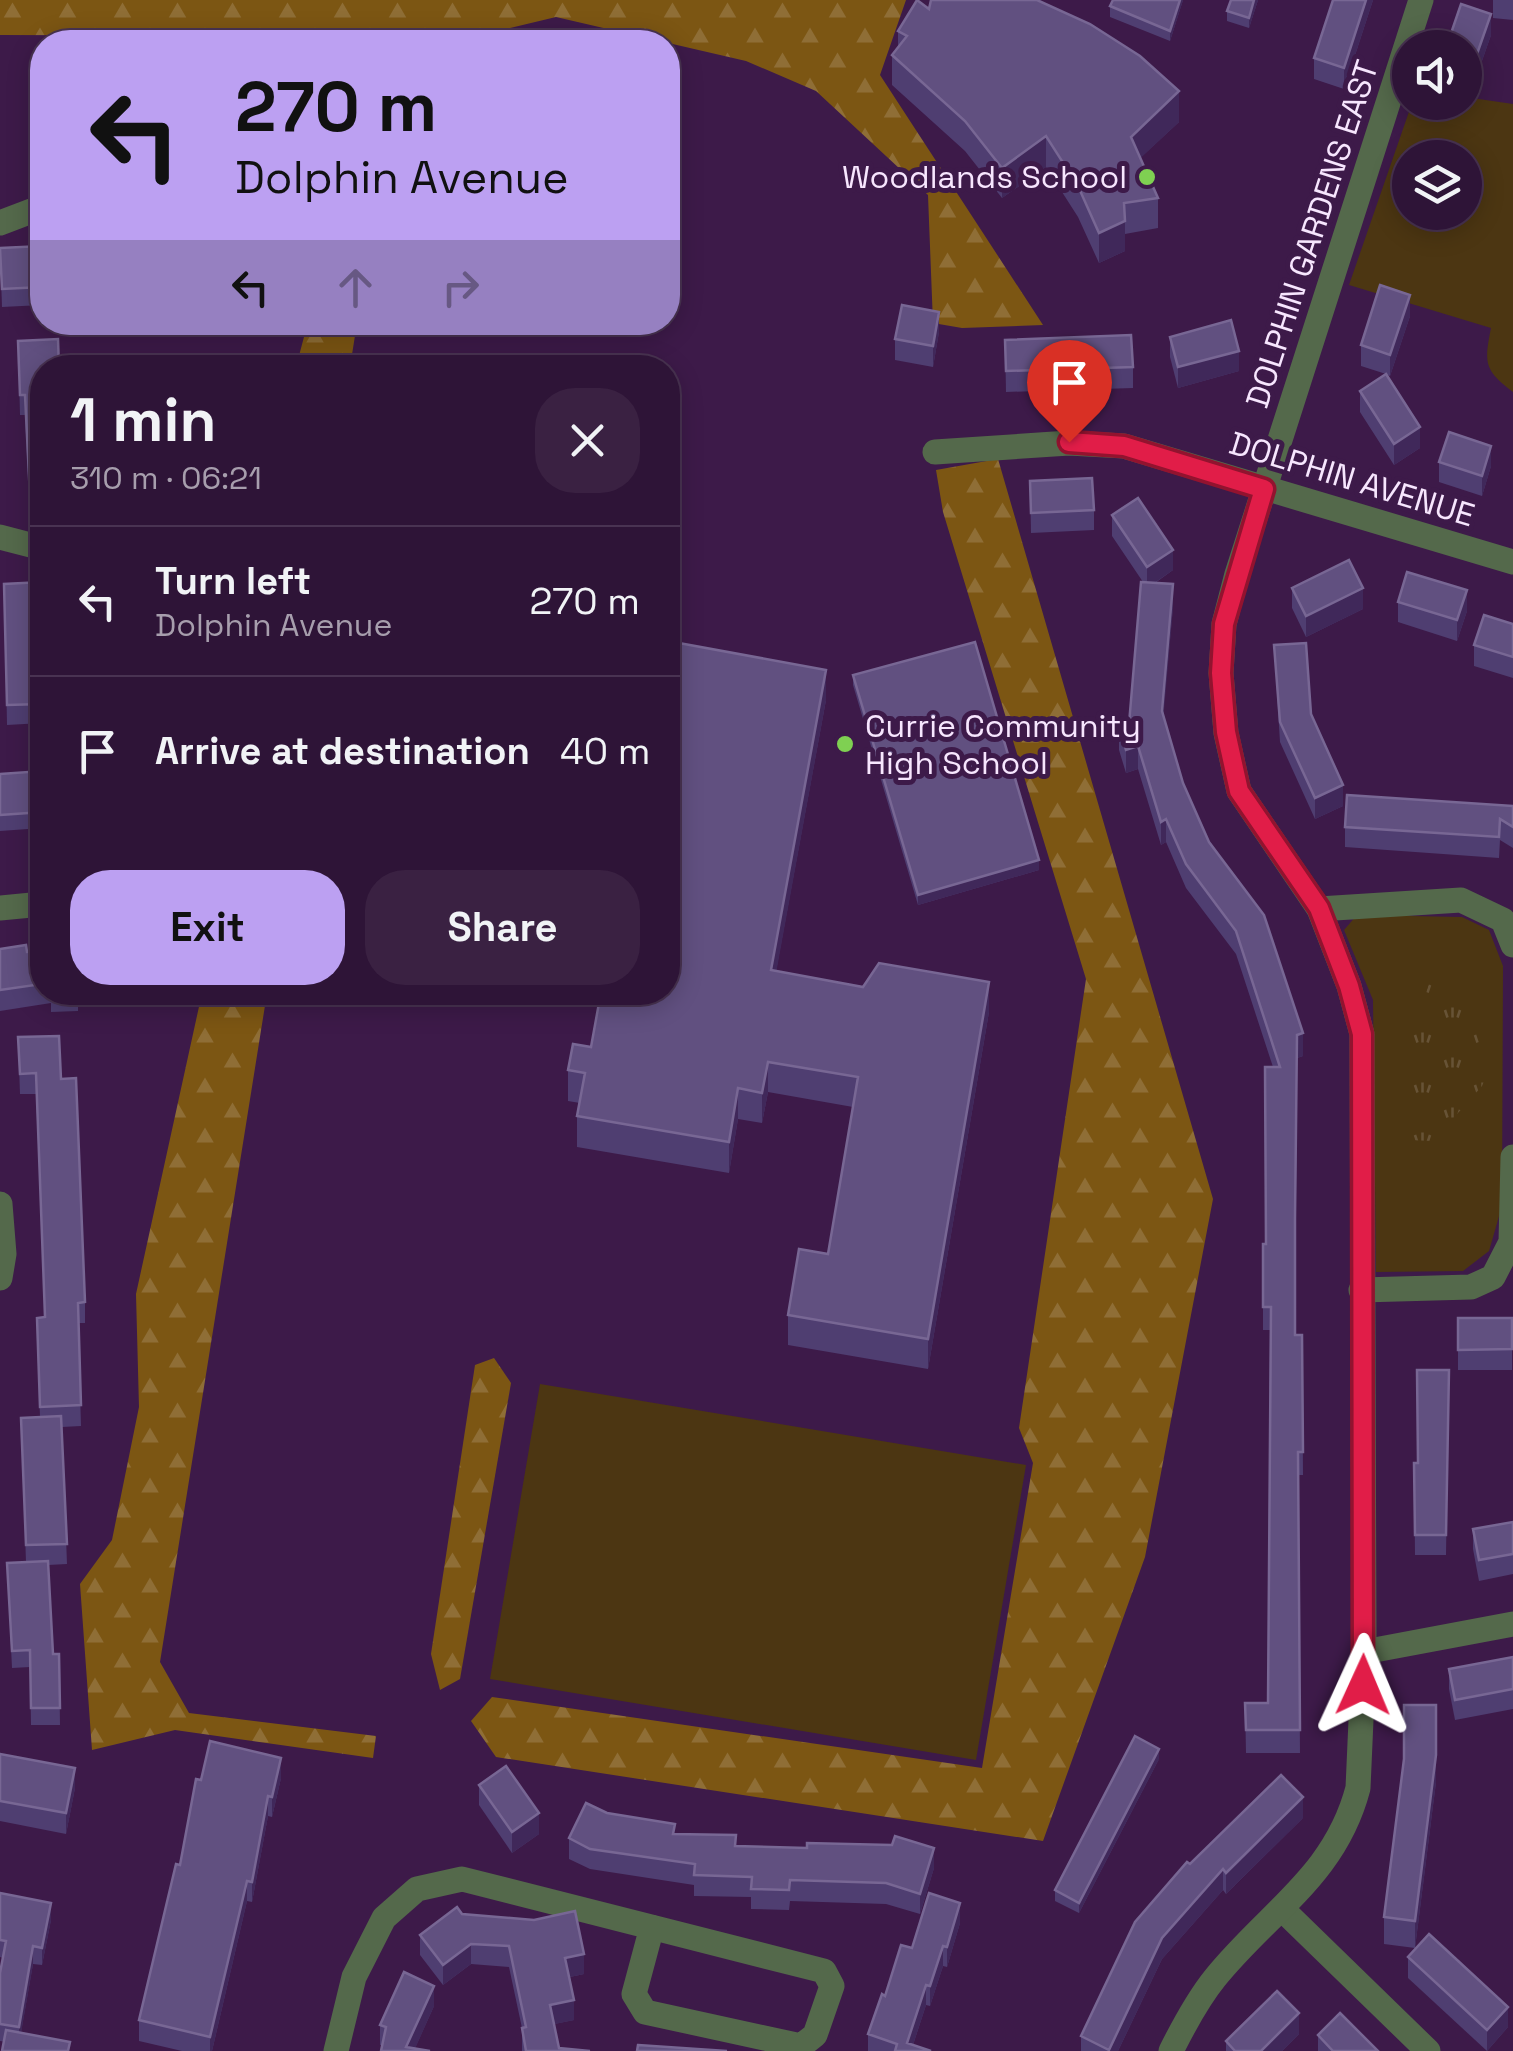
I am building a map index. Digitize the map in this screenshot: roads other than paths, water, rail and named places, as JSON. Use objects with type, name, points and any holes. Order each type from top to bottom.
[{"type":"street","name":"DOLPHIN GARDENS EAST","points":[[1171,2051],[1214,1979],[1331,1854],[1358,1788],[1364,1652],[1362,1034],[1349,986],[1319,908],[1239,791],[1226,732],[1221,673],[1224,624],[1264,489],[1331,274],[1376,150],[1421,0]]},
{"type":"street","points":[[0,223],[30,211]]},
{"type":"street","name":"DOLPHIN AVENUE","points":[[935,452],[1069,442],[1124,446],[1513,562]]},
{"type":"street","points":[[0,537],[30,545]]},
{"type":"street","points":[[1319,908],[1461,900],[1503,920],[1513,946]]},
{"type":"street","points":[[0,908],[30,905]]},
{"type":"street","points":[[1361,1290],[1471,1287],[1493,1277],[1511,1242],[1513,1157]]},
{"type":"street","points":[[0,1204],[4,1254],[0,1278]]},
{"type":"street","points":[[1364,1652],[1513,1624]]},
{"type":"street","points":[[336,2051],[354,1977],[384,1918],[417,1889],[462,1879],[652,1927],[824,1971],[832,1986],[816,2035],[801,2046],[645,2012],[634,1994],[652,1927]]},
{"type":"street","points":[[1282,1908],[1428,2051]]},
{"type":"place","name":"Woodlands School","points":[[1147,177]]},
{"type":"place","name":"Currie Community High School","points":[[845,744]]}]
